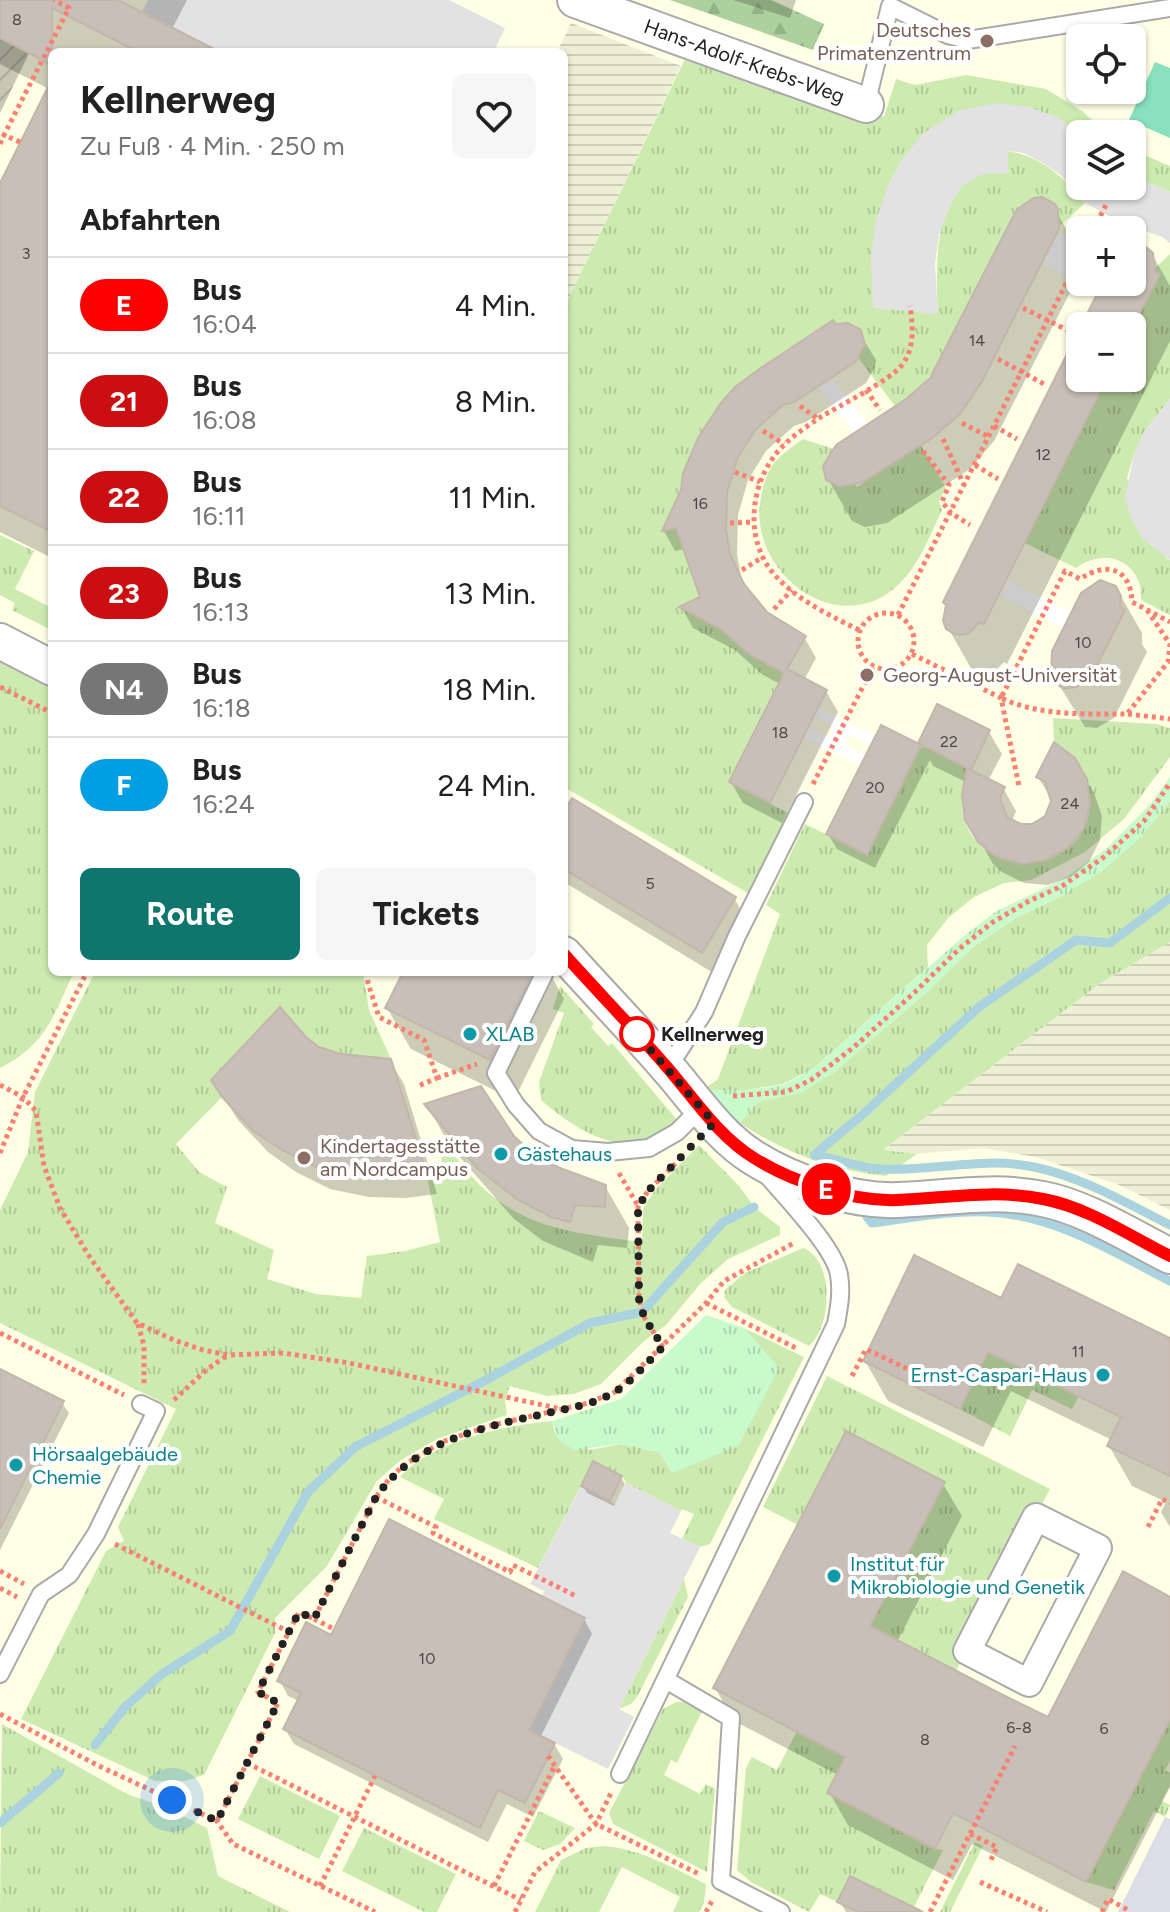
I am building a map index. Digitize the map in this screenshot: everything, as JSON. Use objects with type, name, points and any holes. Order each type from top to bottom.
[{"type":"street","name":"Hans-Adolf-Krebs-Weg","points":[[575,0],[866,105]]},
{"type":"street","points":[[0,641],[48,666]]},
{"type":"street","points":[[568,958],[693,1098],[752,1157],[806,1183],[862,1196],[894,1200],[991,1193],[1045,1199],[1092,1216],[1170,1256]]},
{"type":"street","points":[[1036,1517],[1098,1548],[1029,1683],[967,1651],[1036,1517]]},
{"type":"lane","points":[[866,105],[885,2],[948,35],[968,40],[1170,8]]},
{"type":"lane","points":[[543,976],[496,1073],[516,1105],[539,1131],[572,1149],[595,1152],[649,1148],[677,1132],[693,1098],[704,1012],[737,936],[804,802]]},
{"type":"lane","points":[[620,1774],[836,1324],[841,1297],[839,1271],[824,1243],[752,1157]]},
{"type":"lane","points":[[0,1674],[41,1594],[69,1575],[96,1534],[149,1407]]},
{"type":"lane","points":[[666,1680],[731,1718],[721,1881],[781,1912]]},
{"type":"path","points":[[49,48],[69,8],[54,0]]},
{"type":"path","points":[[0,144],[48,49]]},
{"type":"path","points":[[4,135],[20,142]]},
{"type":"path","points":[[1100,216],[1107,203]]},
{"type":"path","points":[[898,615],[1066,284]]},
{"type":"path","points":[[859,630],[816,608],[773,572],[756,542],[754,522],[760,482],[784,444],[818,419],[901,368],[910,350],[913,327],[910,306]]},
{"type":"path","points":[[1023,308],[1066,330]]},
{"type":"path","points":[[998,359],[1044,384]]},
{"type":"path","points":[[866,390],[880,410]]},
{"type":"path","points":[[800,406],[818,419]]},
{"type":"path","points":[[962,423],[989,437]]},
{"type":"path","points":[[994,426],[1017,439]]},
{"type":"path","points":[[763,431],[784,444]]},
{"type":"path","points":[[943,439],[964,486]]},
{"type":"path","points":[[923,451],[949,485],[942,502],[951,513],[970,525]]},
{"type":"path","points":[[975,465],[998,479]]},
{"type":"path","points":[[735,472],[760,482]]},
{"type":"path","points":[[730,523],[754,522]]},
{"type":"path","points":[[742,570],[763,557]]},
{"type":"path","points":[[1019,786],[1001,698],[1065,571],[1080,579],[1102,569],[1116,570],[1127,578],[1132,588],[1132,602],[1170,622]]},
{"type":"path","points":[[774,609],[792,590]]},
{"type":"path","points":[[1127,714],[1168,662],[1170,644],[1147,610]]},
{"type":"path","points":[[884,613],[898,615],[909,625],[915,639],[912,654],[902,665],[888,670],[873,667],[862,658],[857,644],[859,630],[869,618],[884,613]]},
{"type":"path","points":[[912,654],[1020,707],[1170,719]]},
{"type":"path","points":[[804,802],[873,667]]},
{"type":"path","points":[[0,687],[48,711]]},
{"type":"path","points":[[638,1207],[693,1098],[786,1092],[811,1080],[854,1047],[959,949],[993,922],[1062,886],[1104,857],[1144,821],[1170,783]]},
{"type":"path","points":[[0,1153],[23,1097],[85,976]]},
{"type":"path","points":[[367,976],[379,1017],[424,1040],[437,1078]]},
{"type":"path","points":[[418,1086],[475,1063],[496,1073]]},
{"type":"path","points":[[0,1085],[23,1097],[36,1111],[44,1166],[60,1208],[137,1323],[144,1346],[144,1380],[149,1407]]},
{"type":"path","points":[[595,1152],[622,1177],[638,1207],[639,1299],[644,1317],[663,1347]]},
{"type":"path","points":[[314,1619],[376,1497],[404,1465],[442,1442],[615,1392],[663,1347],[724,1281],[813,1232]]},
{"type":"path","points":[[706,1303],[819,1359]]},
{"type":"path","points":[[137,1323],[174,1340],[228,1355],[283,1353],[349,1363],[562,1409]]},
{"type":"path","points":[[0,1333],[149,1407]]},
{"type":"path","points":[[852,1376],[866,1349],[926,1378]]},
{"type":"path","points":[[149,1407],[228,1355]]},
{"type":"path","points":[[376,1497],[436,1527],[433,1533],[510,1572],[513,1565],[576,1596]]},
{"type":"path","points":[[1148,1527],[1162,1499],[1170,1503]]},
{"type":"path","points":[[96,1534],[289,1632]]},
{"type":"path","points":[[217,1821],[278,1703],[258,1692],[299,1612],[334,1629]]},
{"type":"path","points":[[0,1714],[99,1766],[217,1821],[233,1844],[375,1912]]},
{"type":"path","points":[[930,1912],[1015,1746]]},
{"type":"path","points":[[548,1756],[596,1824],[704,1877],[721,1881],[706,1912]]},
{"type":"path","points":[[247,1763],[521,1900]]},
{"type":"path","points":[[494,1886],[555,1765]]},
{"type":"path","points":[[515,1912],[535,1872],[596,1824],[620,1774]]},
{"type":"path","points":[[320,1886],[375,1776]]},
{"type":"path","points":[[970,1834],[997,1847],[990,1862]]},
{"type":"path","points":[[980,1882],[1047,1912]]},
{"type":"path","points":[[1102,1912],[1108,1899],[1130,1911]]},
{"type":"shaded area","name":"Georg-August-Universität","points":[[0,0],[1170,0],[1170,1912],[0,1912]]},
{"type":"shaded area","points":[[0,0],[55,0],[0,113]]},
{"type":"shaded area","points":[[148,0],[449,0],[505,28],[498,48],[212,48],[142,12]]},
{"type":"shaded area","points":[[571,23],[681,66],[568,300],[568,48],[559,48]]},
{"type":"shaded area","points":[[998,103],[1029,107],[1066,123],[1066,181],[1024,153],[1007,151],[1009,173],[983,174],[963,185],[952,201],[939,234],[935,264],[938,314],[873,308],[871,257],[876,220],[887,189],[900,163],[922,134],[960,110]]},
{"type":"shaded area","points":[[1146,182],[1170,192],[1170,243],[1146,231],[1146,216],[1110,216],[1082,200],[1146,200]]},
{"type":"shaded area","points":[[1170,399],[1170,560],[1142,538],[1125,498],[1134,454],[1144,432]]},
{"type":"shaded area","points":[[1170,942],[1170,1210],[1119,1185],[1036,1157],[982,1148],[917,1154],[882,1151],[1099,984]]},
{"type":"shaded area","points":[[626,1483],[681,1511],[670,1533],[700,1547],[619,1709],[634,1717],[608,1769],[529,1730],[585,1618],[542,1596],[544,1591],[530,1584],[581,1486],[615,1504]]},
{"type":"shaded area","points":[[1165,1817],[1170,1819],[1170,1912],[1118,1912]]},
{"type":"green space","points":[[670,0],[771,0],[824,24],[813,50]]},
{"type":"green space","points":[[689,51],[884,117],[896,79],[915,85],[966,75],[1046,89],[1082,111],[1092,120],[1066,120],[1066,129],[923,134],[900,163],[887,189],[938,314],[938,255],[945,214],[954,196],[966,183],[983,174],[1008,173],[1007,151],[1031,158],[1051,169],[1066,183],[1066,200],[1082,200],[1085,203],[1071,216],[1066,216],[1061,225],[1055,222],[1055,204],[1042,197],[1034,198],[1026,207],[1019,205],[940,363],[919,389],[895,406],[856,355],[865,345],[861,330],[848,323],[837,326],[833,321],[735,387],[698,438],[683,473],[681,490],[662,530],[680,527],[682,547],[700,597],[680,607],[721,629],[749,654],[784,673],[729,782],[788,813],[748,893],[568,789],[568,300]]},
{"type":"green space","points":[[1155,62],[1170,68],[1170,138],[1146,127],[1146,120],[1129,120],[1136,104],[1146,104],[1146,82]]},
{"type":"green space","points":[[1146,156],[1170,166],[1170,192],[1146,182]]},
{"type":"green space","points":[[1170,254],[1170,399],[1144,432],[1127,478],[1170,560],[1170,615],[1141,600],[1140,587],[1133,571],[1118,560],[1101,558],[1076,568],[1025,543],[1100,392],[1146,392],[1146,312],[1140,312],[1159,274],[1153,270]]},
{"type":"green space","points":[[803,439],[831,448],[834,453],[823,466],[826,480],[839,486],[853,482],[857,487],[920,444],[946,488],[939,501],[942,510],[919,558],[899,584],[875,600],[850,606],[825,602],[802,591],[782,573],[768,551],[760,525],[764,484],[774,463]]},
{"type":"green space","points":[[0,535],[34,551],[15,589],[48,606],[48,628],[12,610],[15,603],[0,595]]},
{"type":"green space","points":[[0,657],[48,681],[48,976],[72,976],[38,1039],[16,1059],[0,1068]]},
{"type":"green space","points":[[1053,718],[1156,724],[1170,728],[1170,757],[1124,819],[1085,852],[1031,880],[1004,883],[974,897],[948,918],[927,945],[928,967],[814,1068],[783,1084],[746,1090],[703,1090],[718,1079],[780,914],[766,905],[805,824],[867,854],[922,745],[969,769],[962,805],[970,832],[986,850],[1007,860],[1030,862],[1054,857],[1073,844],[1086,824],[1090,796],[1087,779],[1079,764],[1054,742]]},
{"type":"green space","points":[[1170,777],[1170,801],[1139,839],[1101,872],[1062,896],[1017,917],[973,947],[930,989],[833,1073],[801,1093],[758,1102],[740,1123],[703,1090],[746,1090],[783,1085],[814,1068],[995,912],[1065,878],[1107,848],[1153,801]]},
{"type":"green space","points":[[1170,801],[1170,942],[1099,984],[883,1150],[917,1154],[886,1176],[866,1174],[792,1152],[740,1123],[758,1102],[833,1073],[930,989],[973,947],[1017,917],[1062,896],[1139,839]]},
{"type":"green space","points":[[93,976],[364,976],[369,1010],[391,1059],[346,1055],[324,1048],[306,1036],[280,1007],[211,1080],[222,1097],[176,1144],[199,1172],[227,1187],[215,1223],[274,1250],[267,1279],[316,1294],[361,1298],[367,1256],[440,1242],[426,1171],[441,1174],[442,1151],[450,1149],[490,1194],[534,1220],[584,1234],[642,1242],[643,1208],[656,1189],[699,1145],[740,1187],[754,1207],[780,1227],[780,1235],[728,1259],[700,1284],[666,1325],[644,1341],[601,1384],[574,1394],[547,1396],[510,1386],[505,1400],[507,1415],[439,1438],[401,1460],[377,1481],[327,1566],[275,1618],[275,1633],[204,1775],[185,1781],[155,1781],[21,1719],[106,1551],[124,1541],[118,1527],[176,1409],[0,1323],[0,1210],[28,1152],[35,1092]]},
{"type":"green space","points":[[560,986],[594,1024],[591,1027],[608,1046],[612,1043],[679,1122],[654,1140],[624,1144],[593,1135],[541,1100],[539,1082],[564,1013],[553,1009]]},
{"type":"green space","points":[[803,1248],[821,1266],[827,1294],[822,1324],[809,1346],[732,1307],[724,1297],[725,1290],[745,1273]]},
{"type":"green space","points":[[706,1315],[744,1328],[779,1368],[739,1445],[673,1473],[659,1452],[620,1444],[575,1450],[559,1441],[552,1421],[621,1399]]},
{"type":"green space","points":[[744,1328],[804,1357],[710,1544],[700,1547],[682,1539],[694,1514],[681,1511],[626,1483],[622,1476],[594,1461],[538,1568],[434,1519],[444,1499],[400,1477],[430,1454],[470,1437],[513,1426],[552,1421],[555,1433],[590,1450],[620,1444],[659,1452],[672,1472],[779,1369]]},
{"type":"green space","points":[[988,1352],[1079,1396],[1072,1409],[1032,1390],[1010,1436],[960,1409]]},
{"type":"green space","points":[[827,1376],[1050,1489],[956,1671],[870,1626],[944,1483],[798,1525],[763,1507]]},
{"type":"green space","points":[[684,1579],[688,1597],[637,1697],[631,1704],[619,1709]]},
{"type":"green space","points":[[676,1702],[684,1702],[702,1711],[677,1763],[671,1760],[664,1775],[700,1794],[706,1784],[715,1789],[707,1872],[613,1824],[609,1813],[663,1709]]},
{"type":"green space","points":[[1170,1720],[1170,1761],[1165,1771],[1170,1772],[1170,1785],[1162,1801],[1170,1805],[1165,1817],[1154,1811],[1114,1890],[1086,1882]]},
{"type":"green space","points":[[2,1724],[127,1794],[167,1808],[207,1828],[218,1876],[290,1912],[0,1912]]},
{"type":"green space","points":[[797,1731],[855,1738],[827,1792],[935,1849],[943,1850],[914,1907],[923,1912],[858,1912],[820,1894],[809,1912],[751,1882],[737,1870],[746,1768],[752,1757],[777,1770]]},
{"type":"green space","points":[[260,1776],[340,1816],[319,1859],[238,1819]]},
{"type":"green space","points":[[539,1811],[575,1828],[560,1844],[543,1850],[524,1841]]},
{"type":"green space","points":[[364,1828],[456,1874],[437,1912],[424,1912],[342,1871]]},
{"type":"green space","points":[[975,1842],[983,1846],[950,1912],[940,1912]]},
{"type":"green space","points":[[604,1846],[644,1855],[706,1884],[704,1903],[699,1912],[673,1912],[680,1897],[622,1867],[599,1912],[535,1912],[561,1860],[586,1848]]},
{"type":"pier","points":[[1057,232],[1066,237],[1066,276],[1041,263]]},
{"type":"pier","points":[[831,377],[868,424],[854,433],[818,386]]},
{"type":"pier","points":[[1006,579],[1072,613],[1064,628],[998,595]]},
{"type":"pier","points":[[818,708],[875,736],[871,745],[850,735],[844,744],[865,756],[860,766],[803,737],[809,727],[828,737],[834,727],[814,716]]},
{"type":"building","points":[[0,0],[118,0],[212,48],[130,48],[52,8],[52,48],[48,48],[48,63],[0,38]]},
{"type":"building","points":[[48,87],[48,530],[0,506],[0,183]]},
{"type":"building","points":[[1042,197],[1055,204],[1059,229],[981,383],[960,414],[932,438],[863,482],[840,487],[826,480],[823,466],[836,445],[906,399],[930,378],[1017,209],[1034,198]]},
{"type":"building","points":[[1146,247],[1153,253],[1155,272],[1160,274],[1140,312],[1088,312],[1096,296],[1146,296]]},
{"type":"building","points":[[833,320],[836,324],[848,323],[861,330],[865,345],[855,362],[794,402],[783,405],[755,430],[737,459],[727,493],[726,531],[730,554],[744,584],[767,612],[806,636],[787,669],[827,690],[770,803],[729,782],[784,673],[749,654],[721,629],[679,607],[700,597],[676,528],[662,531],[681,490],[683,473],[698,438],[720,404],[735,387]]},
{"type":"building","points":[[1066,356],[1066,392],[1100,392],[984,624],[980,622],[969,633],[953,633],[946,629],[943,621],[946,605],[943,602]]},
{"type":"building","points":[[1100,580],[1116,586],[1121,596],[1120,607],[1125,610],[1091,677],[1076,687],[1064,689],[1055,683],[1051,675],[1052,651],[1081,593]]},
{"type":"building","points":[[937,704],[990,730],[971,770],[918,743]]},
{"type":"building","points":[[881,725],[921,745],[867,855],[826,834]]},
{"type":"building","points":[[1054,742],[1075,758],[1087,779],[1090,804],[1084,828],[1068,848],[1046,860],[1022,864],[997,857],[978,842],[965,820],[962,795],[967,768],[1005,787],[1000,798],[1007,817],[1021,824],[1032,824],[1045,816],[1051,801],[1045,782],[1036,777]]},
{"type":"building","points":[[572,798],[736,897],[702,953],[568,871],[568,804]]},
{"type":"building","name":"XLAB","points":[[401,976],[531,976],[490,1060],[385,1008]]},
{"type":"building","points":[[280,1007],[319,1047],[341,1054],[391,1059],[426,1171],[391,1176],[355,1175],[316,1167],[252,1130],[222,1097],[211,1080]]},
{"type":"building","name":"Gästehaus","points":[[481,1086],[514,1136],[526,1147],[560,1168],[606,1185],[605,1207],[575,1205],[570,1222],[551,1217],[518,1200],[477,1168],[424,1104]]},
{"type":"building","name":"Ernst-Caspari-Haus","points":[[914,1255],[1001,1298],[1018,1264],[1170,1338],[1170,1476],[1107,1446],[1121,1417],[988,1352],[960,1409],[863,1361]]},
{"type":"building","name":"Hörsaalgebäude Chemie","points":[[0,1369],[64,1401],[0,1529]]},
{"type":"building","points":[[846,1431],[945,1482],[870,1626],[997,1692],[1048,1717],[1123,1571],[1170,1597],[1170,1720],[1086,1882],[953,1813],[935,1849],[827,1793],[845,1757],[713,1688]]},
{"type":"building","points":[[593,1461],[622,1476],[610,1501],[581,1486]]},
{"type":"building","points":[[389,1519],[585,1618],[529,1730],[555,1743],[525,1803],[498,1790],[480,1828],[283,1729],[301,1693],[277,1681],[306,1622],[331,1635]]},
{"type":"building","points":[[850,1876],[923,1912],[858,1912],[837,1902]]},
{"type":"waterway","points":[[814,1155],[979,1007],[1076,940],[1110,943],[1170,898]]},
{"type":"waterway","points":[[814,1155],[880,1169],[995,1163],[1034,1167],[1087,1184],[1170,1225]]},
{"type":"waterway","points":[[95,1745],[125,1707],[162,1674],[230,1631],[308,1492],[355,1447],[590,1323],[642,1312],[723,1222],[754,1207]]},
{"type":"waterway","points":[[867,1217],[872,1223],[959,1212],[988,1212],[1037,1220],[1105,1247],[1170,1281]]},
{"type":"waterway","points":[[0,1823],[59,1773]]},
{"type":"bus line","name":"E","points":[[568,958],[714,1123],[752,1157],[806,1183],[847,1194],[894,1200],[991,1193],[1045,1199],[1092,1216],[1170,1256]]},
{"type":"place","name":"Deutsches Primatenzentrum","points":[[987,41]]},
{"type":"place","name":"Georg-August-Universität","points":[[867,675]]},
{"type":"place","name":"XLAB","points":[[470,1034]]},
{"type":"place","name":"Kellnerweg","points":[[637,1034]]},
{"type":"place","name":"Gästehaus","points":[[501,1154]]},
{"type":"place","name":"Kindertagesstätte am Nordcampus","points":[[304,1158]]},
{"type":"place","name":"Ernst-Caspari-Haus","points":[[1103,1375]]},
{"type":"place","name":"Hörsaalgebäude Chemie","points":[[16,1465]]},
{"type":"place","name":"Institut für Mikrobiologie und Genetik","points":[[834,1576]]},
{"type":"route","points":[[172,1800],[217,1821],[278,1703],[258,1692],[299,1612],[314,1619],[376,1497],[404,1465],[442,1442],[489,1426],[588,1403],[615,1392],[663,1347],[644,1317],[639,1299],[638,1207],[648,1191],[714,1123],[637,1034]]}]
